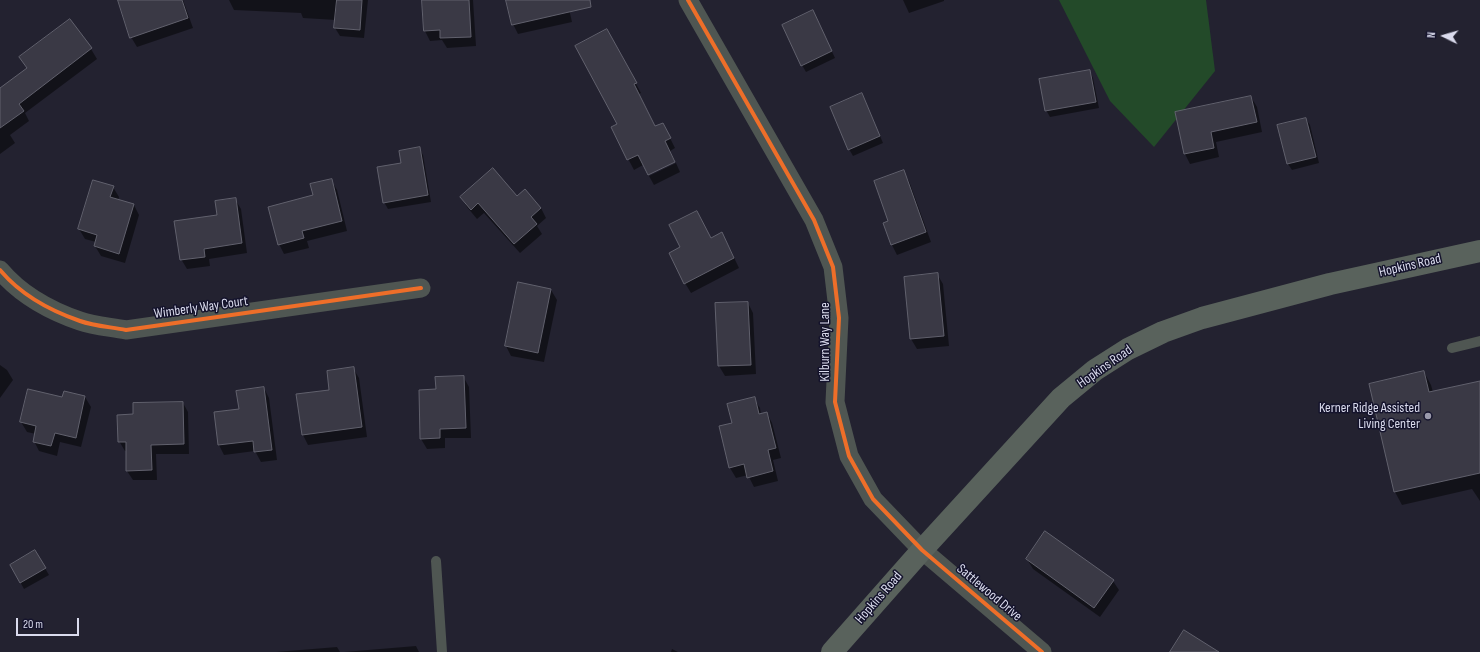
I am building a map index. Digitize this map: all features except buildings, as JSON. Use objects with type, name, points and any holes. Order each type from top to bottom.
[{"type":"main road","name":"Hopkins Road","points":[[832,652],[922,550],[1061,398],[1095,370],[1128,349],[1163,332],[1202,318],[1330,284],[1480,251]]},
{"type":"street","name":"Kilburn Way Lane","points":[[688,0],[814,220],[832,267],[839,318],[835,402],[849,456],[873,499],[922,550]]},
{"type":"street","name":"Wimberly Way Court","points":[[0,270],[9,280],[43,304],[82,322],[126,330],[421,288]]},
{"type":"street","name":"Sattlewood Drive","points":[[922,550],[1042,652]]},
{"type":"lane","points":[[1452,348],[1480,341]]},
{"type":"lane","points":[[436,561],[442,652]]},
{"type":"green space","points":[[1059,0],[1206,0],[1215,71],[1154,147],[1110,101]]},
{"type":"cycle path","points":[[688,0],[814,220],[833,267],[839,318],[835,402],[849,456],[873,499],[922,550],[1042,652]]},
{"type":"cycle path","points":[[0,270],[17,287],[47,307],[85,323],[126,330],[421,288]]},
{"type":"place","name":"Kerner Ridge Assisted Living Center","points":[[1428,416]]}]
